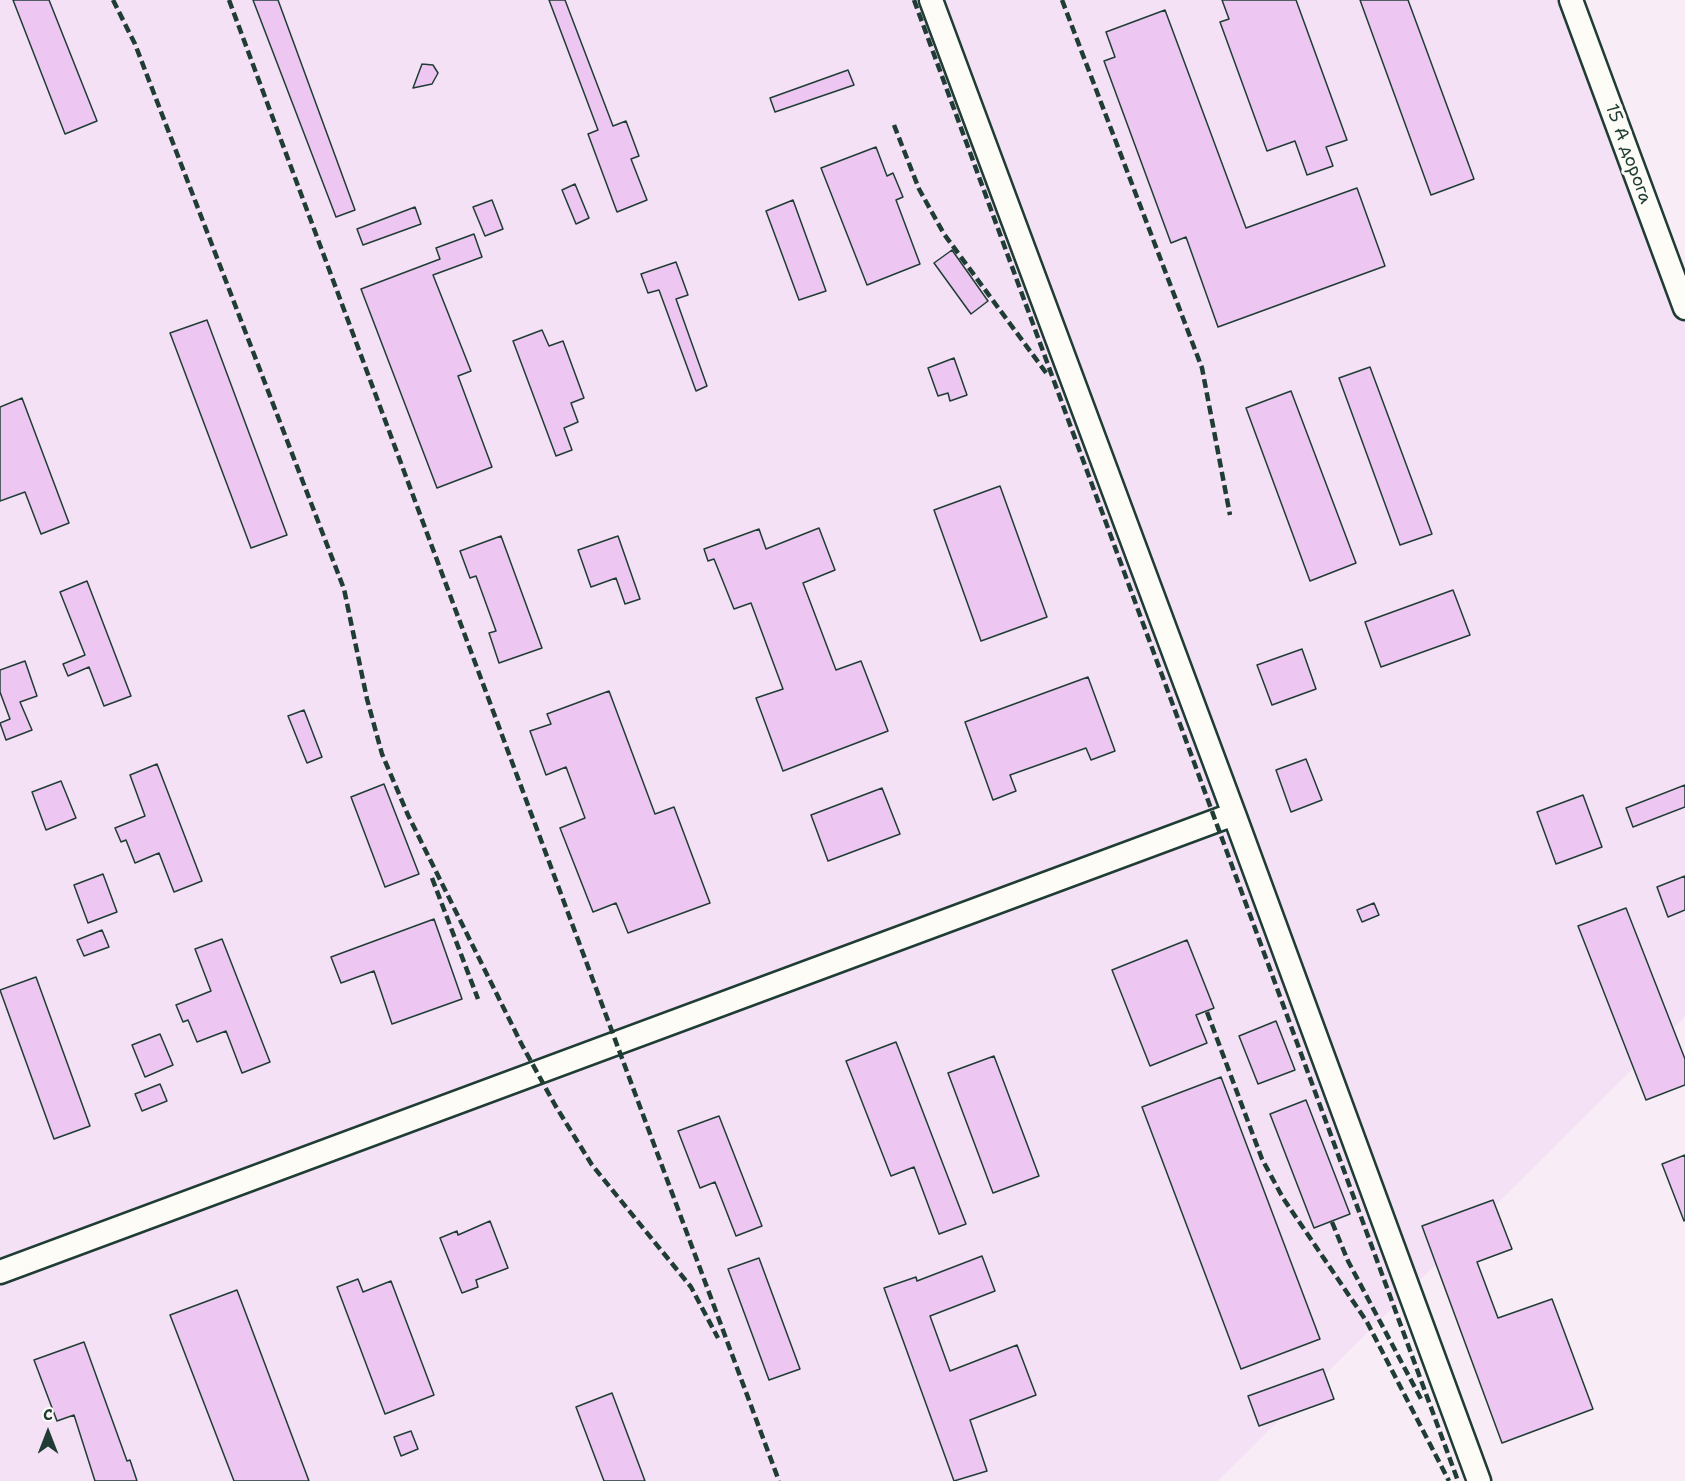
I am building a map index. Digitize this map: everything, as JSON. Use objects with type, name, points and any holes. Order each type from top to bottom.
[{"type":"street","points":[[931,0],[1479,1481]]},
{"type":"street","name":"15 А дорога","points":[[1571,0],[1685,308]]},
{"type":"street","points":[[0,1272],[1234,814]]},
{"type":"shaded area","points":[[0,0],[1571,0],[1685,308],[1685,1017],[1218,1481],[0,1481]]},
{"type":"building","points":[[13,0],[49,0],[97,121],[65,134]]},
{"type":"building","points":[[253,0],[278,0],[355,210],[336,217]]},
{"type":"building","points":[[549,0],[565,0],[613,126],[626,121],[639,156],[631,159],[647,200],[617,212],[588,134],[598,130]]},
{"type":"building","points":[[1222,0],[1296,0],[1347,140],[1326,147],[1333,166],[1307,175],[1295,141],[1267,151],[1220,22],[1229,19]]},
{"type":"building","points":[[1360,0],[1408,0],[1474,179],[1431,195]]},
{"type":"building","points":[[1165,10],[1246,228],[1357,188],[1385,266],[1218,327],[1186,237],[1171,243],[1104,61],[1115,57],[1106,32]]},
{"type":"building","points":[[422,64],[433,65],[438,73],[432,84],[413,88]]},
{"type":"building","points":[[848,70],[854,85],[775,112],[770,98]]},
{"type":"building","points":[[876,147],[887,176],[893,173],[903,197],[896,200],[920,264],[867,285],[821,168]]},
{"type":"building","points":[[575,184],[589,218],[576,224],[562,190]]},
{"type":"building","points":[[492,200],[503,229],[485,236],[473,207]]},
{"type":"building","points":[[793,200],[826,291],[799,300],[766,211]]},
{"type":"building","points":[[415,207],[421,224],[363,245],[357,229]]},
{"type":"building","points":[[474,234],[482,257],[433,275],[471,371],[458,376],[492,467],[437,488],[361,289],[440,259],[436,248]]},
{"type":"building","points":[[952,250],[988,301],[971,314],[934,263]]},
{"type":"building","points":[[676,262],[688,295],[676,299],[707,386],[696,391],[659,290],[648,293],[641,274]]},
{"type":"building","points":[[207,320],[287,535],[251,548],[170,333]]},
{"type":"building","points":[[542,330],[549,346],[563,341],[584,398],[571,403],[578,422],[564,428],[572,450],[556,456],[513,341]]},
{"type":"building","points":[[954,358],[967,395],[950,401],[948,393],[938,396],[928,368]]},
{"type":"building","points":[[1370,367],[1432,534],[1400,545],[1339,378]]},
{"type":"building","points":[[1291,391],[1356,563],[1310,581],[1246,408]]},
{"type":"building","points":[[22,398],[69,523],[41,534],[25,492],[0,501],[0,407]]},
{"type":"building","points":[[1000,486],[1047,617],[981,641],[934,510]]},
{"type":"building","points":[[819,528],[835,570],[803,583],[836,670],[861,661],[888,731],[783,771],[756,698],[783,689],[751,603],[734,609],[714,559],[708,561],[704,549],[759,529],[766,549]]},
{"type":"building","points":[[501,536],[542,648],[499,663],[489,633],[496,631],[476,576],[470,578],[460,551]]},
{"type":"building","points":[[618,536],[640,599],[625,604],[616,578],[591,587],[578,550]]},
{"type":"building","points":[[87,581],[131,696],[104,706],[89,667],[68,676],[63,664],[85,655],[60,592]]},
{"type":"building","points":[[1453,590],[1470,635],[1381,667],[1365,622]]},
{"type":"building","points":[[1302,649],[1316,689],[1272,705],[1257,665]]},
{"type":"building","points":[[25,661],[37,696],[20,702],[32,730],[6,740],[0,723],[10,719],[0,692],[0,670]]},
{"type":"building","points":[[1088,677],[1115,751],[1091,760],[1086,748],[1010,775],[1016,791],[993,800],[965,722]]},
{"type":"building","points":[[609,691],[655,814],[674,807],[710,903],[628,933],[616,903],[593,912],[560,828],[585,818],[566,767],[546,775],[530,731],[551,724],[547,714]]},
{"type":"building","points":[[304,710],[322,757],[307,763],[288,716]]},
{"type":"building","points":[[1306,759],[1322,800],[1291,812],[1276,770]]},
{"type":"building","points":[[157,764],[202,881],[174,892],[159,853],[135,863],[126,840],[121,842],[115,828],[145,816],[130,775]]},
{"type":"building","points":[[61,781],[76,818],[46,830],[32,792]]},
{"type":"building","points":[[384,784],[419,874],[385,887],[351,797]]},
{"type":"building","points":[[1685,785],[1685,807],[1633,827],[1626,808]]},
{"type":"building","points":[[882,788],[900,834],[828,861],[811,815]]},
{"type":"building","points":[[1583,795],[1602,847],[1556,864],[1537,812]]},
{"type":"building","points":[[103,874],[117,912],[88,923],[74,885]]},
{"type":"building","points":[[1685,876],[1685,910],[1668,917],[1657,887]]},
{"type":"building","points":[[1374,903],[1379,915],[1362,922],[1357,910]]},
{"type":"building","points":[[1626,908],[1685,1059],[1685,1085],[1646,1100],[1578,926]]},
{"type":"building","points":[[434,919],[462,999],[392,1024],[374,971],[341,983],[331,957]]},
{"type":"building","points":[[102,930],[109,947],[84,956],[77,940]]},
{"type":"building","points":[[222,939],[270,1062],[242,1073],[226,1031],[197,1042],[188,1020],[183,1022],[176,1005],[211,991],[195,949]]},
{"type":"building","points":[[1187,940],[1214,1008],[1196,1015],[1207,1043],[1150,1066],[1112,970]]},
{"type":"building","points":[[36,977],[90,1126],[54,1139],[0,990]]},
{"type":"building","points":[[1276,1021],[1295,1070],[1258,1084],[1239,1036]]},
{"type":"building","points":[[160,1034],[173,1065],[145,1077],[132,1045]]},
{"type":"building","points":[[896,1042],[966,1224],[939,1234],[914,1167],[891,1176],[846,1061]]},
{"type":"building","points":[[994,1056],[1039,1176],[993,1193],[948,1073]]},
{"type":"building","points":[[1221,1077],[1320,1339],[1241,1369],[1142,1107]]},
{"type":"building","points":[[160,1084],[167,1101],[142,1111],[135,1094]]},
{"type":"building","points":[[1306,1100],[1350,1214],[1314,1228],[1270,1114]]},
{"type":"building","points":[[719,1116],[762,1226],[736,1236],[715,1182],[700,1188],[678,1131]]},
{"type":"building","points":[[1685,1155],[1685,1220],[1684,1221],[1662,1164]]},
{"type":"building","points":[[1493,1200],[1512,1249],[1477,1262],[1498,1318],[1552,1299],[1593,1409],[1502,1443],[1422,1226]]},
{"type":"building","points":[[490,1221],[508,1268],[476,1280],[478,1287],[462,1293],[440,1238],[457,1231],[458,1235]]},
{"type":"building","points":[[982,1256],[995,1291],[930,1316],[950,1371],[1017,1345],[1036,1395],[970,1420],[987,1471],[954,1481],[884,1288],[916,1277],[917,1281]]},
{"type":"building","points":[[759,1258],[800,1369],[769,1380],[728,1269]]},
{"type":"building","points":[[358,1279],[363,1292],[391,1281],[434,1395],[385,1414],[337,1287]]},
{"type":"building","points":[[237,1290],[309,1481],[234,1481],[170,1315]]},
{"type":"building","points":[[84,1342],[127,1461],[130,1460],[137,1481],[95,1481],[74,1415],[57,1421],[34,1360]]},
{"type":"building","points":[[1323,1369],[1334,1399],[1259,1426],[1248,1396]]},
{"type":"building","points":[[612,1393],[645,1481],[604,1481],[576,1407]]},
{"type":"building","points":[[411,1431],[418,1449],[401,1456],[394,1437]]},
{"type":"railway","points":[[113,0],[135,44],[344,589],[367,699],[382,754],[408,815],[522,1045],[555,1105],[592,1165],[691,1287],[718,1338]]},
{"type":"railway","points":[[229,0],[779,1481]]},
{"type":"railway","points":[[914,0],[1458,1481]]},
{"type":"railway","points":[[1062,0],[1202,368],[1230,515]]},
{"type":"railway","points":[[894,125],[919,189],[944,234],[1047,374]]},
{"type":"railway","points":[[432,878],[478,999]]},
{"type":"railway","points":[[1207,1012],[1262,1159],[1283,1198],[1367,1322],[1449,1481]]},
{"type":"railway","points":[[1332,1222],[1348,1261],[1421,1399]]}]
